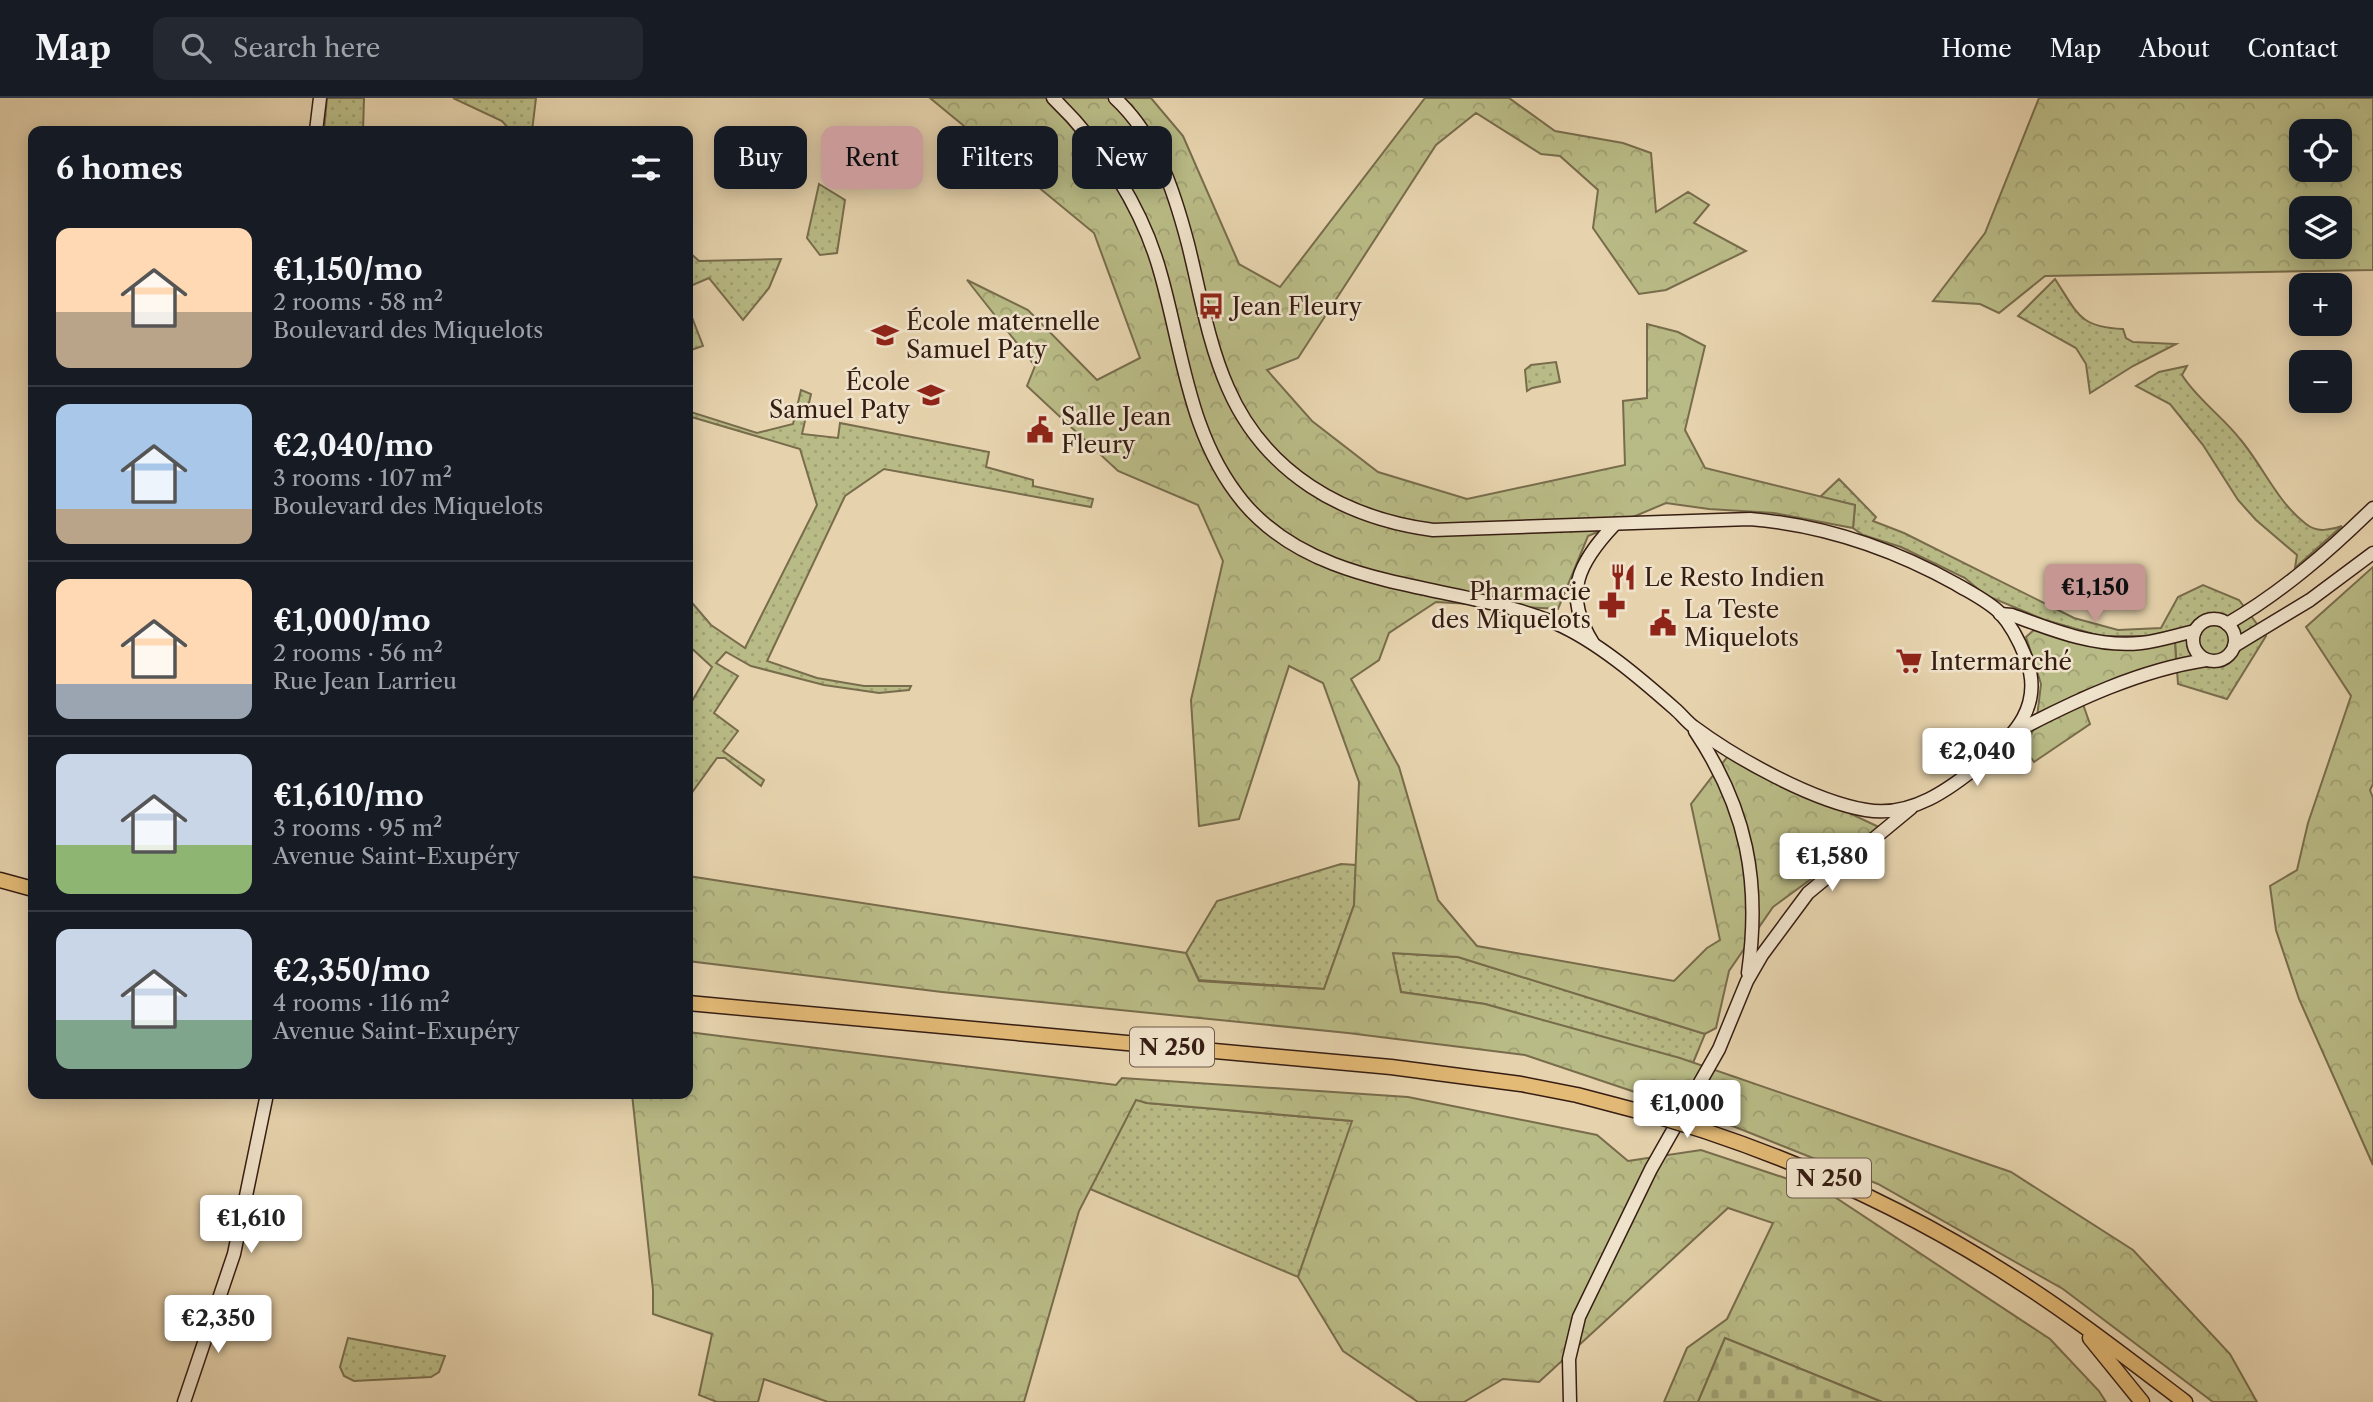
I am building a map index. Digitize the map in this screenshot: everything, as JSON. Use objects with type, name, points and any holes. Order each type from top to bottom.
[{"type":"main road","points":[[317,126],[320,98]]},
{"type":"main road","points":[[1053,98],[1077,121],[1106,159],[1132,203],[1152,245],[1180,356],[1211,456],[1262,522],[1318,559],[1360,573],[1482,600],[1555,624],[1595,646],[1675,709],[1691,725],[1755,765],[1830,800],[1870,811],[1888,812],[1911,808]]},
{"type":"main road","points":[[1115,98],[1126,108],[1155,149],[1168,176],[1216,355],[1240,412],[1258,438],[1285,467],[1312,489],[1351,510],[1401,526],[1452,530],[1750,519],[1798,524],[1858,541],[1900,557],[1959,586],[2000,614],[2020,645],[2031,678],[2029,699],[2017,731]]},
{"type":"main road","points":[[2227,624],[2287,586],[2373,508]]},
{"type":"main road","points":[[1595,646],[1581,618],[1576,587],[1579,572],[1592,548],[1615,524]]},
{"type":"main road","points":[[1570,1402],[1569,1359],[1578,1317],[1653,1165],[1719,1049],[1747,981],[1762,955],[1808,893],[1911,808],[1966,776],[2017,731],[2093,695],[2167,668],[2225,658],[2234,646],[2318,595],[2373,553]]},
{"type":"main road","points":[[2000,614],[2012,615],[2086,639],[2113,643],[2141,643],[2195,631]]},
{"type":"main road","points":[[2206,660],[2196,651],[2193,638],[2199,625],[2210,619],[2227,624],[2234,634],[2234,646]]},
{"type":"main road","points":[[1691,725],[1731,794],[1749,858],[1754,906],[1747,981]]},
{"type":"main road","points":[[0,880],[28,888]]},
{"type":"main road","name":"N 250","points":[[693,1003],[1404,1069],[1521,1084],[1653,1115],[1767,1152],[1885,1204],[2013,1277],[2135,1364],[2174,1402]]},
{"type":"main road","points":[[184,1402],[234,1254],[266,1099]]},
{"type":"main road","points":[[2076,1321],[2142,1402]]},
{"type":"main road","points":[[2135,1364],[2185,1402]]},
{"type":"green space","points":[[327,98],[364,98],[363,126],[324,126]]},
{"type":"green space","points":[[453,98],[536,98],[533,126],[506,126],[502,121]]},
{"type":"green space","points":[[930,98],[1151,98],[1183,136],[1239,264],[1280,287],[1425,98],[1509,98],[1555,131],[1623,143],[1651,153],[1656,212],[1688,192],[1709,205],[1694,223],[1746,251],[1666,290],[1639,294],[1593,228],[1598,190],[1560,156],[1541,154],[1476,113],[1436,145],[1298,358],[1267,370],[1312,421],[1378,472],[1467,499],[1625,465],[1623,401],[1647,398],[1647,324],[1678,332],[1705,346],[1685,430],[1705,468],[1855,505],[1853,528],[1774,513],[1666,503],[1588,536],[1558,609],[1436,602],[1389,633],[1379,660],[1351,679],[1399,767],[1438,900],[1477,946],[1674,981],[1707,948],[1720,940],[1691,804],[1728,756],[1881,828],[1773,907],[1729,971],[1716,1028],[1705,1034],[1458,957],[1393,953],[1401,992],[1485,1004],[1680,1058],[2011,1172],[2133,1250],[2230,1354],[2257,1402],[2213,1402],[2063,1289],[1878,1184],[1715,1119],[1525,1055],[1348,1033],[942,992],[693,962],[693,877],[1186,953],[1199,981],[1324,989],[1354,905],[1359,782],[1323,683],[1289,666],[1239,819],[1199,826],[1191,700],[1223,561],[1198,505],[1118,471],[1027,386],[1035,366],[967,280],[1028,310],[1097,380],[1140,358],[1094,233],[1041,189],[1058,189],[1058,126],[964,126]]},
{"type":"green space","points":[[2039,98],[2373,98],[2373,270],[2045,276],[1999,313],[1980,304],[1933,301],[1985,233]]},
{"type":"green space","points":[[819,184],[821,189],[827,189],[845,200],[837,253],[820,255],[807,238]]},
{"type":"green space","points":[[693,256],[699,261],[781,259],[769,288],[743,320],[709,278],[693,285]]},
{"type":"green space","points":[[2055,279],[2075,310],[2088,322],[2123,329],[2126,338],[2133,342],[2176,344],[2133,366],[2090,393],[2086,364],[2076,348],[2018,316]]},
{"type":"green space","points":[[693,320],[703,346],[693,349]]},
{"type":"green space","points":[[1556,362],[1560,382],[1527,391],[1525,370],[1531,365]]},
{"type":"green space","points":[[2187,366],[2182,375],[2188,384],[2240,439],[2278,495],[2296,515],[2314,529],[2342,526],[2295,568],[2297,555],[2256,520],[2238,500],[2203,445],[2170,404],[2136,386],[2159,372]]},
{"type":"green space","points":[[801,390],[811,394],[802,434],[838,438],[840,423],[989,452],[986,467],[1033,480],[1033,486],[1093,499],[1091,507],[884,469],[845,496],[767,661],[817,678],[864,686],[911,686],[909,690],[879,693],[824,685],[751,666],[726,652],[716,663],[738,676],[714,713],[738,731],[723,751],[764,780],[761,786],[725,758],[717,758],[693,791],[693,699],[712,667],[693,650],[693,604],[711,625],[745,648],[817,505],[800,449],[693,417],[693,413],[757,433],[793,424]]},
{"type":"green space","points":[[1839,479],[1876,517],[1873,521],[1904,533],[2074,618],[2118,630],[2161,628],[2178,597],[2203,585],[2239,600],[2266,636],[2227,699],[2178,684],[2175,642],[2153,636],[2100,636],[2045,620],[1985,595],[1965,578],[1901,547],[1863,535],[1853,528],[1855,505],[1820,497]]},
{"type":"green space","points":[[2373,567],[2373,784],[2370,790],[2373,798],[2373,1165],[2299,999],[2276,930],[2270,886],[2297,870],[2308,823],[2351,696],[2306,627]]},
{"type":"green space","points":[[2045,620],[2100,636],[2153,636],[2175,642],[2176,661],[2079,693],[2090,724],[2034,762],[2026,751],[2037,717],[2041,684],[2026,637]]},
{"type":"green space","points":[[1341,864],[1356,865],[1354,905],[1324,989],[1199,980],[1186,953],[1217,901]]},
{"type":"green space","points":[[1392,953],[1458,957],[1705,1034],[1693,1063],[1485,1004],[1401,992]]},
{"type":"green space","points":[[693,1033],[1116,1085],[1122,1078],[1408,1097],[1597,1135],[1628,1161],[1701,1150],[1827,1192],[2050,1339],[2106,1402],[1882,1402],[1725,1338],[1698,1402],[1664,1402],[1687,1348],[1727,1319],[1773,1223],[1728,1208],[1539,1382],[1503,1379],[1464,1402],[1418,1402],[1343,1351],[1298,1277],[1352,1121],[1136,1100],[1079,1211],[1024,1402],[828,1402],[764,1379],[758,1402],[717,1402],[699,1395],[712,1334],[653,1314],[653,1290],[633,1099],[693,1099]]},
{"type":"green space","points":[[1136,1099],[1147,1103],[1353,1121],[1298,1277],[1090,1189]]},
{"type":"green space","points":[[348,1338],[445,1356],[439,1372],[431,1377],[354,1381],[344,1376],[340,1367]]},
{"type":"green space","points":[[1725,1338],[1882,1402],[1698,1402]]},
{"type":"place","name":"Jean Fleury","points":[[1211,306]]},
{"type":"place","name":"École maternelle Samuel Paty","points":[[885,335]]},
{"type":"place","name":"École Samuel Paty","points":[[931,395]]},
{"type":"place","name":"Salle Jean Fleury","points":[[1040,430]]},
{"type":"place","name":"Le Resto Indien","points":[[1623,577]]},
{"type":"place","name":"Pharmacie des Miquelots","points":[[1612,605]]},
{"type":"place","name":"La Teste Miquelots","points":[[1663,623]]},
{"type":"place","name":"Intermarché","points":[[1909,661]]}]
